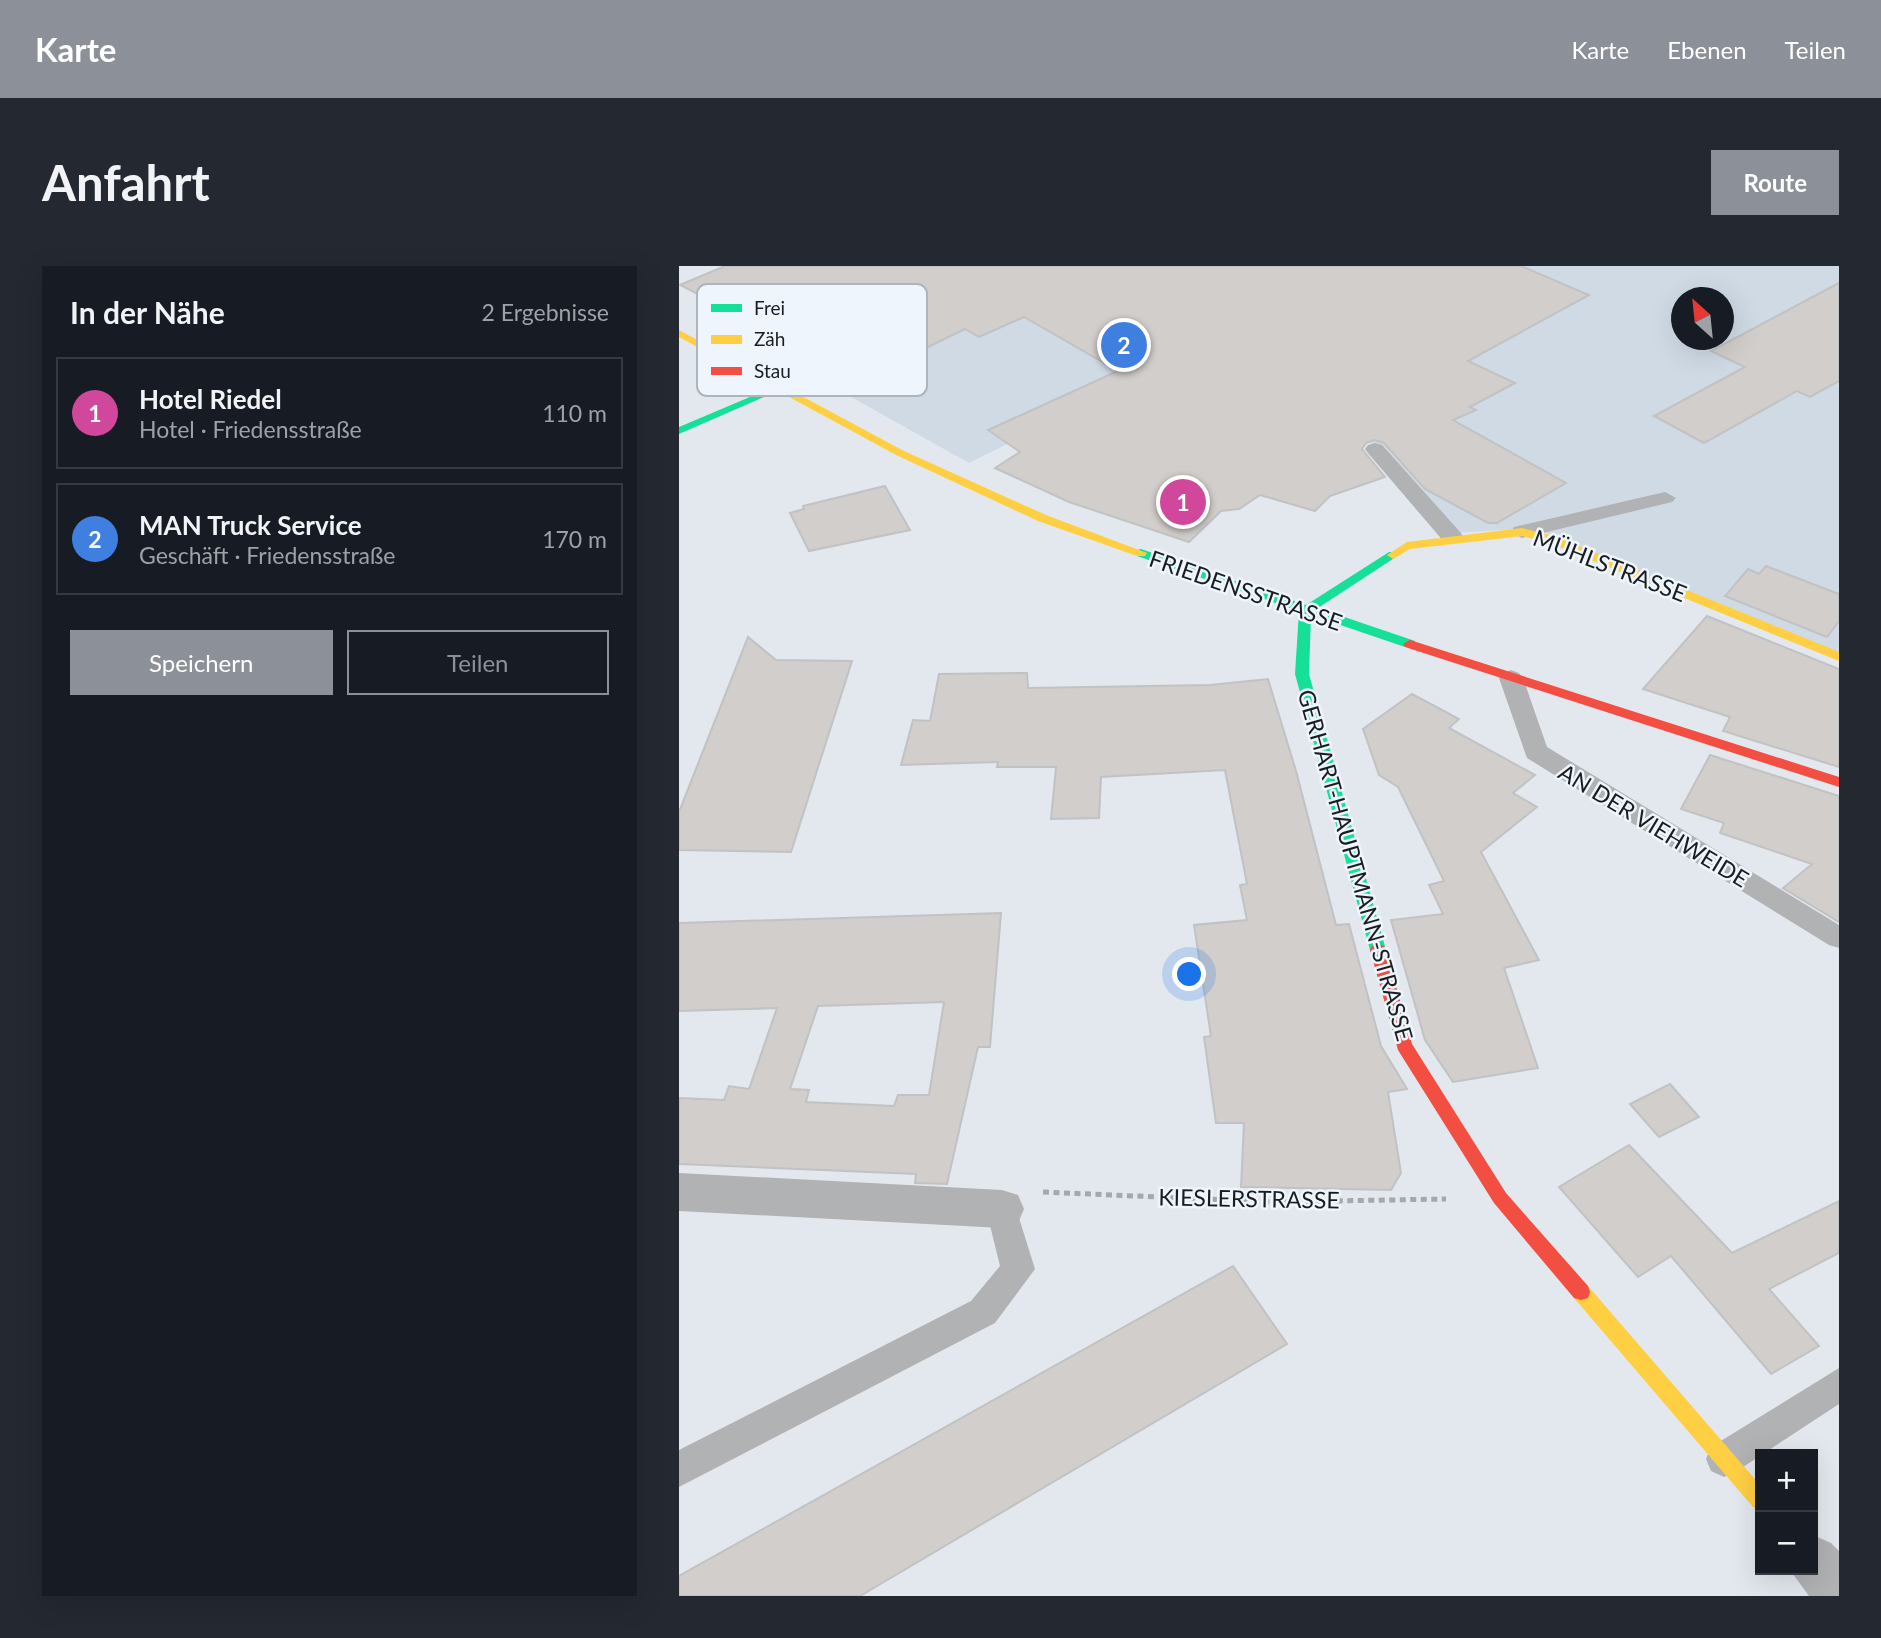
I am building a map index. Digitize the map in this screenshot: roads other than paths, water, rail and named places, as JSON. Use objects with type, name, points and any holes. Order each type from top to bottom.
[{"type":"main road","name":"FRIEDENSSTRASSE","points":[[679,333],[697,343]]},
{"type":"main road","points":[[679,431],[760,396]]},
{"type":"main road","name":"FRIEDENSSTRASSE","points":[[794,396],[900,453],[1042,518],[1305,611],[1839,782]]},
{"type":"main road","name":"MÜHLSTRASSE","points":[[1305,611],[1407,546],[1453,538],[1521,532],[1553,540],[1839,657]]},
{"type":"main road","name":"GERHART-HAUPTMANN-STRASSE","points":[[1305,611],[1302,674],[1404,1045],[1500,1198],[1755,1494]]},
{"type":"street","points":[[679,1192],[1002,1209]]},
{"type":"street","points":[[1818,1567],[1839,1591]]},
{"type":"lane","points":[[1375,449],[1453,538]]},
{"type":"lane","points":[[1521,532],[1665,498]]},
{"type":"lane","name":"AN DER VIEHWEIDE","points":[[1511,678],[1536,752],[1839,938]]},
{"type":"lane","points":[[679,1469],[983,1312],[1018,1269],[1002,1209]]},
{"type":"lane","points":[[1724,1459],[1839,1384]]},
{"type":"place","name":"MAN Truck Service","points":[[1124,345]]},
{"type":"place","name":"Hotel Riedel","points":[[1183,502]]}]
